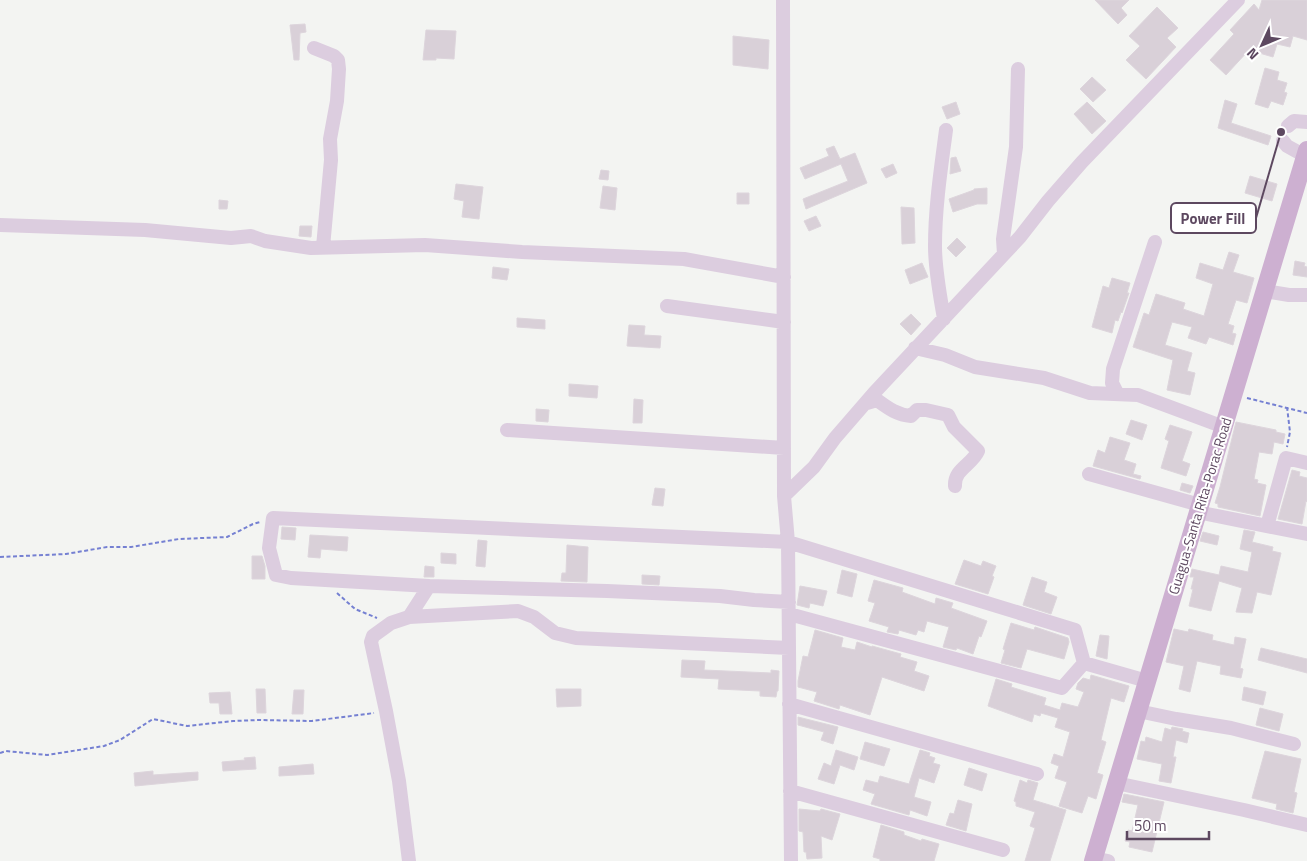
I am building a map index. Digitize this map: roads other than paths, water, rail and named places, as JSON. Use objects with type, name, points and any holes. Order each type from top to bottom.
[{"type":"main road","name":"Guagua-Santa Rita-Porac Road","points":[[1098,860],[1116,783],[1306,153]]},
{"type":"street","points":[[783,0],[784,496],[788,542],[792,861]]},
{"type":"street","points":[[784,496],[814,467],[836,438],[915,348],[1020,237],[1082,162],[1238,0]]},
{"type":"street","points":[[314,48],[334,56],[338,60],[339,69],[337,101],[330,139],[331,160],[323,247]]},
{"type":"street","points":[[1004,254],[1003,238],[1016,147],[1018,69]]},
{"type":"street","points":[[1288,126],[1294,121],[1307,122]]},
{"type":"street","points":[[944,319],[938,284],[935,247],[938,188],[946,130]]},
{"type":"street","points":[[1283,141],[1287,146],[1306,153]]},
{"type":"street","points":[[0,225],[145,230],[231,238],[251,236],[311,248],[425,245],[522,252],[641,256],[684,259],[784,277]]},
{"type":"street","points":[[1117,393],[1112,383],[1113,369],[1154,242]]},
{"type":"street","points":[[1265,291],[1289,296],[1307,295]]},
{"type":"street","points":[[667,306],[784,322]]},
{"type":"street","points":[[915,348],[945,355],[975,367],[1044,378],[1090,393],[1138,395],[1224,427]]},
{"type":"street","points":[[867,403],[877,400],[894,412],[908,416],[911,416],[917,410],[948,415],[954,427],[978,451],[958,473],[955,486]]},
{"type":"street","points":[[507,430],[784,448]]},
{"type":"street","points":[[1267,526],[1286,458],[1307,463]]},
{"type":"street","points":[[1089,474],[1198,509],[1307,534]]},
{"type":"street","points":[[273,518],[788,542],[1075,630],[1084,663],[1062,688],[789,608],[754,600],[720,596],[429,586],[291,578],[276,575],[270,548],[273,518]]},
{"type":"street","points":[[409,617],[429,586]]},
{"type":"street","points":[[408,861],[399,781],[371,642],[373,636],[391,623],[409,617],[518,611],[534,617],[555,633],[576,638],[789,648]]},
{"type":"street","points":[[1084,663],[1147,681]]},
{"type":"street","points":[[789,704],[1037,774]]},
{"type":"street","points":[[1138,711],[1231,728],[1294,744]]},
{"type":"street","points":[[1116,783],[1307,825]]},
{"type":"street","points":[[790,791],[1003,850]]},
{"type":"place","name":"Power Fill","points":[[1281,132]]}]
